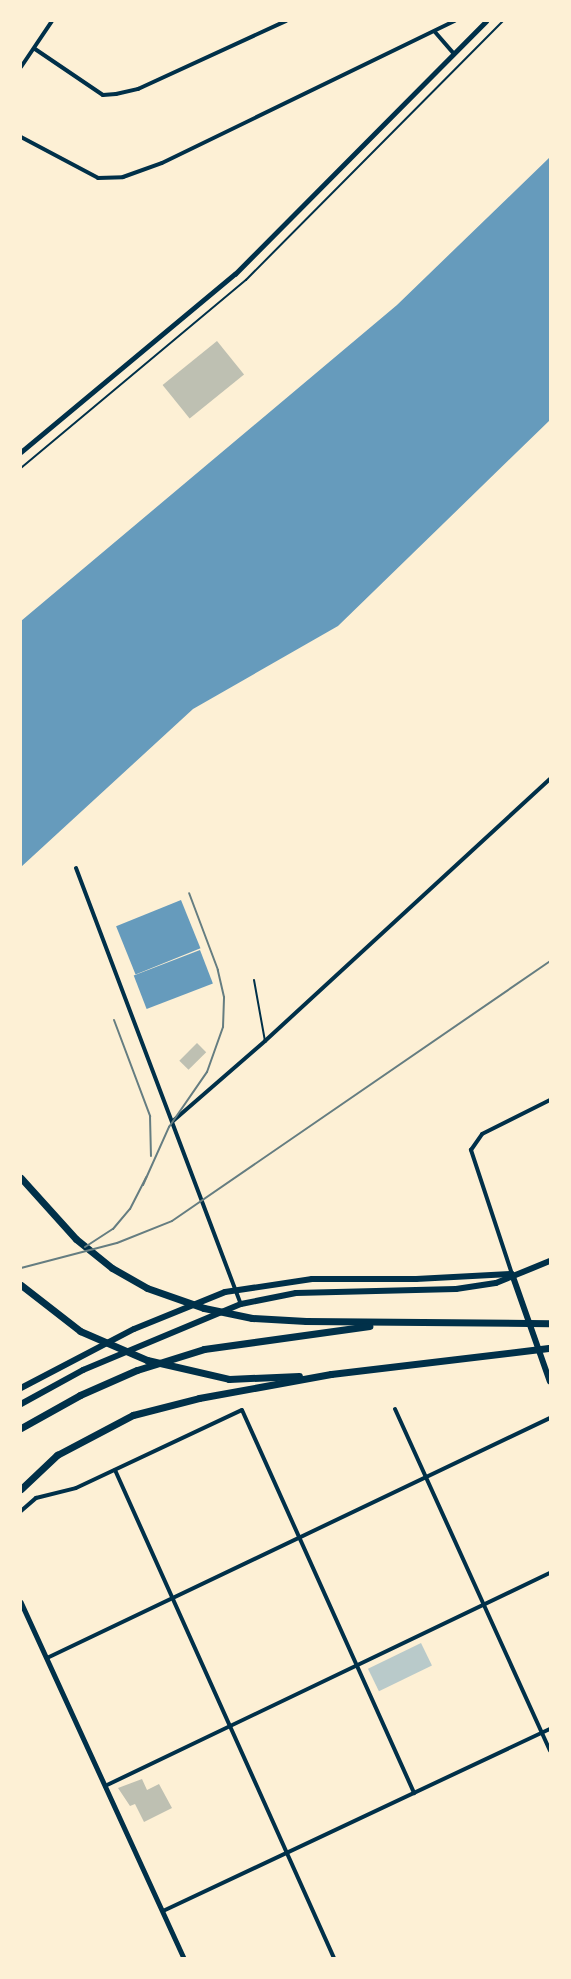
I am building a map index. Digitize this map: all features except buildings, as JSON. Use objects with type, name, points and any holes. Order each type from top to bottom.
[{"type":"highway","points":[[21,1178],[68,1231],[112,1268],[147,1288],[204,1308],[252,1318],[393,1323],[549,1323]]},
{"type":"highway","points":[[23,1287],[80,1331],[111,1347],[189,1371],[229,1379],[331,1374]]},
{"type":"highway","points":[[21,1428],[90,1390],[204,1349],[393,1323]]},
{"type":"highway","points":[[21,1489],[57,1455],[133,1415],[199,1398],[331,1374],[550,1348]]},
{"type":"main road","points":[[21,1404],[83,1370],[241,1304],[296,1293],[456,1289],[496,1283],[512,1274],[550,1260]]},
{"type":"main road","points":[[21,1388],[134,1329],[235,1290],[312,1279],[416,1279],[512,1274]]},
{"type":"main road","points":[[512,1274],[550,1382]]},
{"type":"street","points":[[21,67],[52,21]]},
{"type":"street","points":[[34,49],[103,95],[116,94],[138,89],[286,21]]},
{"type":"street","points":[[21,137],[60,161],[98,178],[114,178],[162,163],[454,21]]},
{"type":"street","points":[[21,452],[235,274],[486,21]]},
{"type":"street","points":[[435,32],[454,54]]},
{"type":"street","points":[[173,1121],[266,1041],[550,779]]},
{"type":"street","points":[[76,868],[241,1304]]},
{"type":"street","points":[[512,1274],[471,1158],[474,1142],[484,1133],[550,1100]]},
{"type":"street","points":[[395,1409],[550,1750]]},
{"type":"street","points":[[21,1511],[36,1498],[76,1488],[242,1410],[414,1792]]},
{"type":"street","points":[[47,1658],[550,1418]]},
{"type":"street","points":[[115,1470],[334,1958]]},
{"type":"street","points":[[105,1785],[550,1573]]},
{"type":"street","points":[[21,1602],[184,1958]]},
{"type":"street","points":[[163,1911],[550,1729]]},
{"type":"lane","points":[[254,980],[266,1041]]},
{"type":"shaded area","points":[[421,1643],[432,1665],[379,1691],[368,1669]]},
{"type":"water","points":[[550,157],[550,420],[338,626],[193,709],[21,867],[21,621],[397,305]]},
{"type":"water","points":[[181,900],[200,948],[136,974],[116,926]]},
{"type":"water","points":[[200,950],[213,984],[147,1009],[134,975]]},
{"type":"railway","points":[[143,1185],[169,1127],[207,1072],[223,1027],[224,997],[218,970],[189,893]]},
{"type":"railway","points":[[21,1268],[117,1243],[172,1221],[550,961]]},
{"type":"railway","points":[[114,1020],[150,1116],[151,1156]]},
{"type":"railway","points":[[85,1247],[113,1229],[130,1209],[146,1177]]}]
